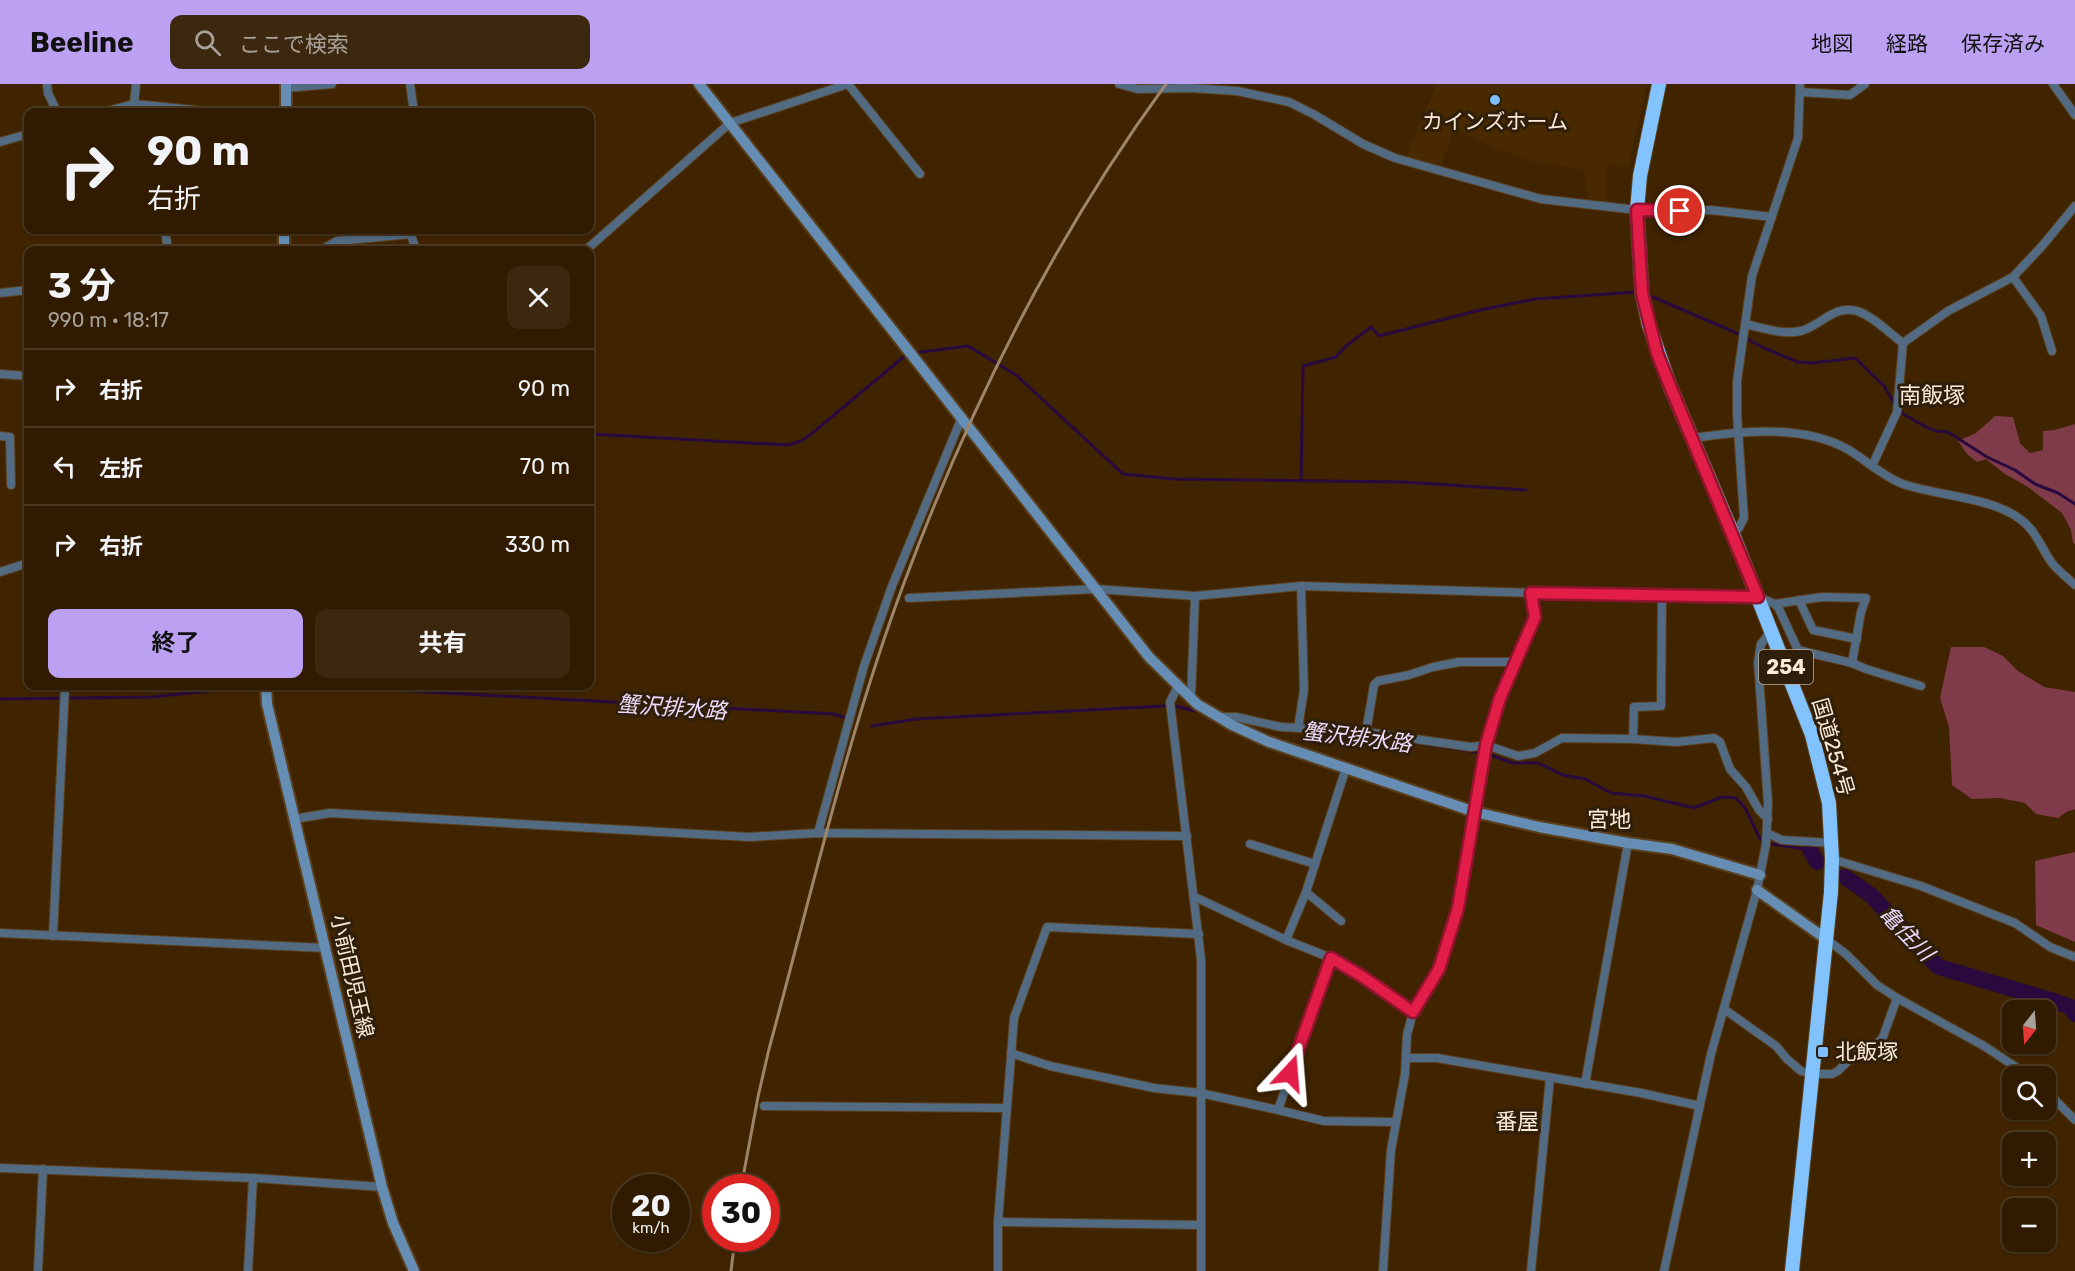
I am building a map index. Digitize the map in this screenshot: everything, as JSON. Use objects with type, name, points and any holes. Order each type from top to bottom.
[{"type":"highway","name":"国道254号","points":[[1659,84],[1640,176],[1637,210],[1642,293],[1649,325],[1670,386],[1732,532],[1812,735],[1829,803],[1832,859],[1826,939],[1792,1271]]},
{"type":"street","points":[[47,84],[48,93],[55,108]]},
{"type":"street","points":[[136,84],[136,108]]},
{"type":"street","points":[[286,108],[286,86],[332,84]]},
{"type":"street","points":[[410,84],[413,108]]},
{"type":"street","points":[[699,84],[1149,657],[1191,699],[1216,717],[1249,734],[1475,812],[1539,827],[1672,849],[1760,875]]},
{"type":"street","points":[[591,246],[730,123],[848,84],[920,174]]},
{"type":"street","points":[[1119,84],[1137,89],[1237,91],[1289,102],[1362,144],[1395,159],[1541,199],[1637,210],[1667,212],[1711,210],[1772,216]]},
{"type":"street","points":[[1732,532],[1739,528],[1744,518],[1737,381],[1752,276],[1798,138],[1800,88],[1850,95],[1865,84]]},
{"type":"street","points":[[2054,84],[2075,115]]},
{"type":"street","points":[[118,108],[134,104],[174,108]]},
{"type":"street","points":[[0,142],[24,135]]},
{"type":"street","points":[[1872,466],[1897,412],[1903,343],[1948,311],[2013,277],[2075,206]]},
{"type":"street","points":[[328,246],[337,241],[394,234]]},
{"type":"street","points":[[2013,277],[2041,316],[2052,351]]},
{"type":"street","points":[[0,293],[24,290]]},
{"type":"street","points":[[1745,324],[1790,332],[1810,328],[1824,318],[1848,309],[1858,311],[1868,317],[1903,343]]},
{"type":"street","points":[[0,374],[24,376]]},
{"type":"street","points":[[818,833],[871,646],[892,586],[962,417]]},
{"type":"street","points":[[1693,438],[1738,432],[1809,435],[1838,445],[1902,483],[2000,508],[2019,518],[2030,527],[2052,563],[2075,585]]},
{"type":"street","points":[[0,436],[10,437],[11,484]]},
{"type":"street","points":[[0,572],[24,564]]},
{"type":"street","points":[[909,598],[1096,589],[1195,596],[1301,586],[1758,597],[1775,604],[1822,597],[1866,598],[1852,663]]},
{"type":"street","points":[[1298,728],[1304,690],[1301,586]]},
{"type":"street","points":[[1383,1271],[1391,1150],[1405,1074],[1407,1035],[1413,1012],[1439,969],[1458,908],[1486,745],[1500,698],[1535,617],[1531,593]]},
{"type":"street","points":[[1191,699],[1195,596]]},
{"type":"street","points":[[1633,738],[1634,707],[1661,706],[1662,596]]},
{"type":"street","points":[[1799,600],[1813,630],[1857,639]]},
{"type":"street","points":[[1775,604],[1798,650],[1852,663],[1921,686]]},
{"type":"street","points":[[1664,1271],[1711,1054],[1760,875],[1768,819],[1765,740],[1758,662],[1761,644],[1771,631]]},
{"type":"street","points":[[1366,732],[1374,685],[1378,681],[1459,662],[1515,662]]},
{"type":"street","points":[[1178,686],[1170,702],[1201,959],[1201,1271]]},
{"type":"street","points":[[53,936],[64,690]]},
{"type":"street","name":"小前田児玉線","points":[[266,690],[267,704],[382,1187],[393,1223],[414,1271]]},
{"type":"street","points":[[1216,717],[1236,717],[1281,727],[1366,732],[1471,747],[1486,745],[1518,756],[1535,753],[1562,738],[1633,738],[1676,742],[1714,738],[1720,742],[1730,769],[1746,787],[1759,810],[1768,819]]},
{"type":"street","points":[[1286,940],[1306,892],[1346,768]]},
{"type":"street","points":[[294,819],[330,813],[749,837],[818,833],[1187,836]]},
{"type":"street","points":[[1767,833],[1782,840],[1832,843]]},
{"type":"street","points":[[1585,1084],[1628,843]]},
{"type":"street","points":[[1250,844],[1315,864]]},
{"type":"street","points":[[1832,859],[1921,886],[2015,923],[2050,947],[2075,957]]},
{"type":"street","points":[[1757,890],[1846,954],[1877,985],[1984,1046],[2014,1066]]},
{"type":"street","points":[[1306,892],[1341,921]]},
{"type":"street","points":[[1195,897],[1286,940],[1331,958],[1413,1012]]},
{"type":"street","points":[[998,1271],[998,1222],[1014,1018],[1047,927],[1198,934]]},
{"type":"street","points":[[0,933],[326,948]]},
{"type":"street","points":[[1278,1110],[1331,958]]},
{"type":"street","points":[[1724,1009],[1776,1046],[1801,1071],[1812,1074],[1832,1074],[1852,1057],[1879,1042],[1883,1037],[1897,998]]},
{"type":"street","points":[[1011,1053],[1050,1066],[1154,1088],[1200,1094],[1324,1121],[1396,1122]]},
{"type":"street","points":[[1406,1058],[1437,1058],[1700,1106]]},
{"type":"street","points":[[1531,1271],[1550,1078]]},
{"type":"street","points":[[2056,1101],[2075,1120]]},
{"type":"street","points":[[764,1106],[1006,1108]]},
{"type":"street","points":[[0,1168],[253,1178],[382,1187]]},
{"type":"street","points":[[38,1271],[43,1169]]},
{"type":"street","points":[[248,1271],[253,1178]]},
{"type":"street","points":[[998,1222],[1201,1225]]},
{"type":"shaded area","points":[[1437,84],[1647,84],[1629,166],[1607,165],[1607,201],[1588,200],[1584,170],[1532,161],[1493,147],[1454,129],[1442,166],[1406,157]]},
{"type":"shaded area","points":[[1995,416],[2013,417],[2020,443],[2030,453],[2043,450],[2043,431],[2075,424],[2075,544],[2062,513],[1986,459],[1977,462],[1967,454],[1958,441],[1976,433]]},
{"type":"shaded area","points":[[1951,647],[1984,647],[2003,656],[2018,671],[2044,687],[2075,692],[2075,809],[2058,818],[2036,814],[2025,803],[2000,798],[1972,799],[1952,785],[1949,727],[1940,698]]},
{"type":"shaded area","points":[[2075,852],[2075,942],[2036,925],[2035,861]]},
{"type":"waterway","points":[[1301,481],[1303,366],[1336,357],[1371,327],[1379,336],[1480,310],[1535,299],[1636,292]]},
{"type":"waterway","points":[[1646,294],[1798,362],[1812,363],[1855,358],[1884,386],[1895,405]]},
{"type":"waterway","points":[[913,353],[968,346],[1016,375],[1123,474],[1173,479],[1402,482],[1526,490]]},
{"type":"waterway","points":[[594,434],[788,445],[810,435],[907,354]]},
{"type":"waterway","points":[[1898,411],[1935,431],[1948,432],[1987,457],[2075,504]]},
{"type":"waterway","name":"蟹沢排水路","points":[[0,699],[153,697],[217,690]]},
{"type":"waterway","name":"蟹沢排水路","points":[[393,690],[834,714],[846,718]]},
{"type":"waterway","name":"蟹沢排水路","points":[[872,726],[916,719],[1165,706]]},
{"type":"waterway","name":"蟹沢排水路","points":[[1175,706],[1195,711]]},
{"type":"waterway","name":"蟹沢排水路","points":[[1236,721],[1249,724]]},
{"type":"waterway","name":"蟹沢排水路","points":[[1360,735],[1477,752]]},
{"type":"waterway","name":"蟹沢排水路","points":[[1490,755],[1513,763],[1538,763],[1563,775],[1585,779],[1611,793],[1644,796],[1694,808],[1722,797],[1736,798],[1745,808],[1760,839]]},
{"type":"waterway","name":"蟹沢排水路","points":[[1772,844],[1810,850]]},
{"type":"waterway","name":"亀住川","points":[[1810,850],[1817,862]]},
{"type":"waterway","name":"亀住川","points":[[1845,877],[1872,896],[1939,967],[2069,1006],[2075,1014]]},
{"type":"railway","points":[[744,1174],[769,1049],[831,814],[865,697],[929,518],[986,388],[1051,263],[1087,201],[1166,84]]},
{"type":"railway","points":[[731,1271],[733,1252]]},
{"type":"place","name":"カインズホーム","points":[[1495,100]]},
{"type":"place","name":"北飯塚","points":[[1823,1052]]},
{"type":"district","name":"南飯塚","points":[[1932,395]]},
{"type":"district","name":"宮地","points":[[1609,819]]},
{"type":"district","name":"番屋","points":[[1517,1121]]},
{"type":"route","points":[[1290,1073],[1331,958],[1413,1012],[1439,969],[1458,908],[1486,745],[1500,698],[1535,617],[1531,593],[1758,597],[1657,353],[1642,293],[1637,210],[1680,211]]}]
